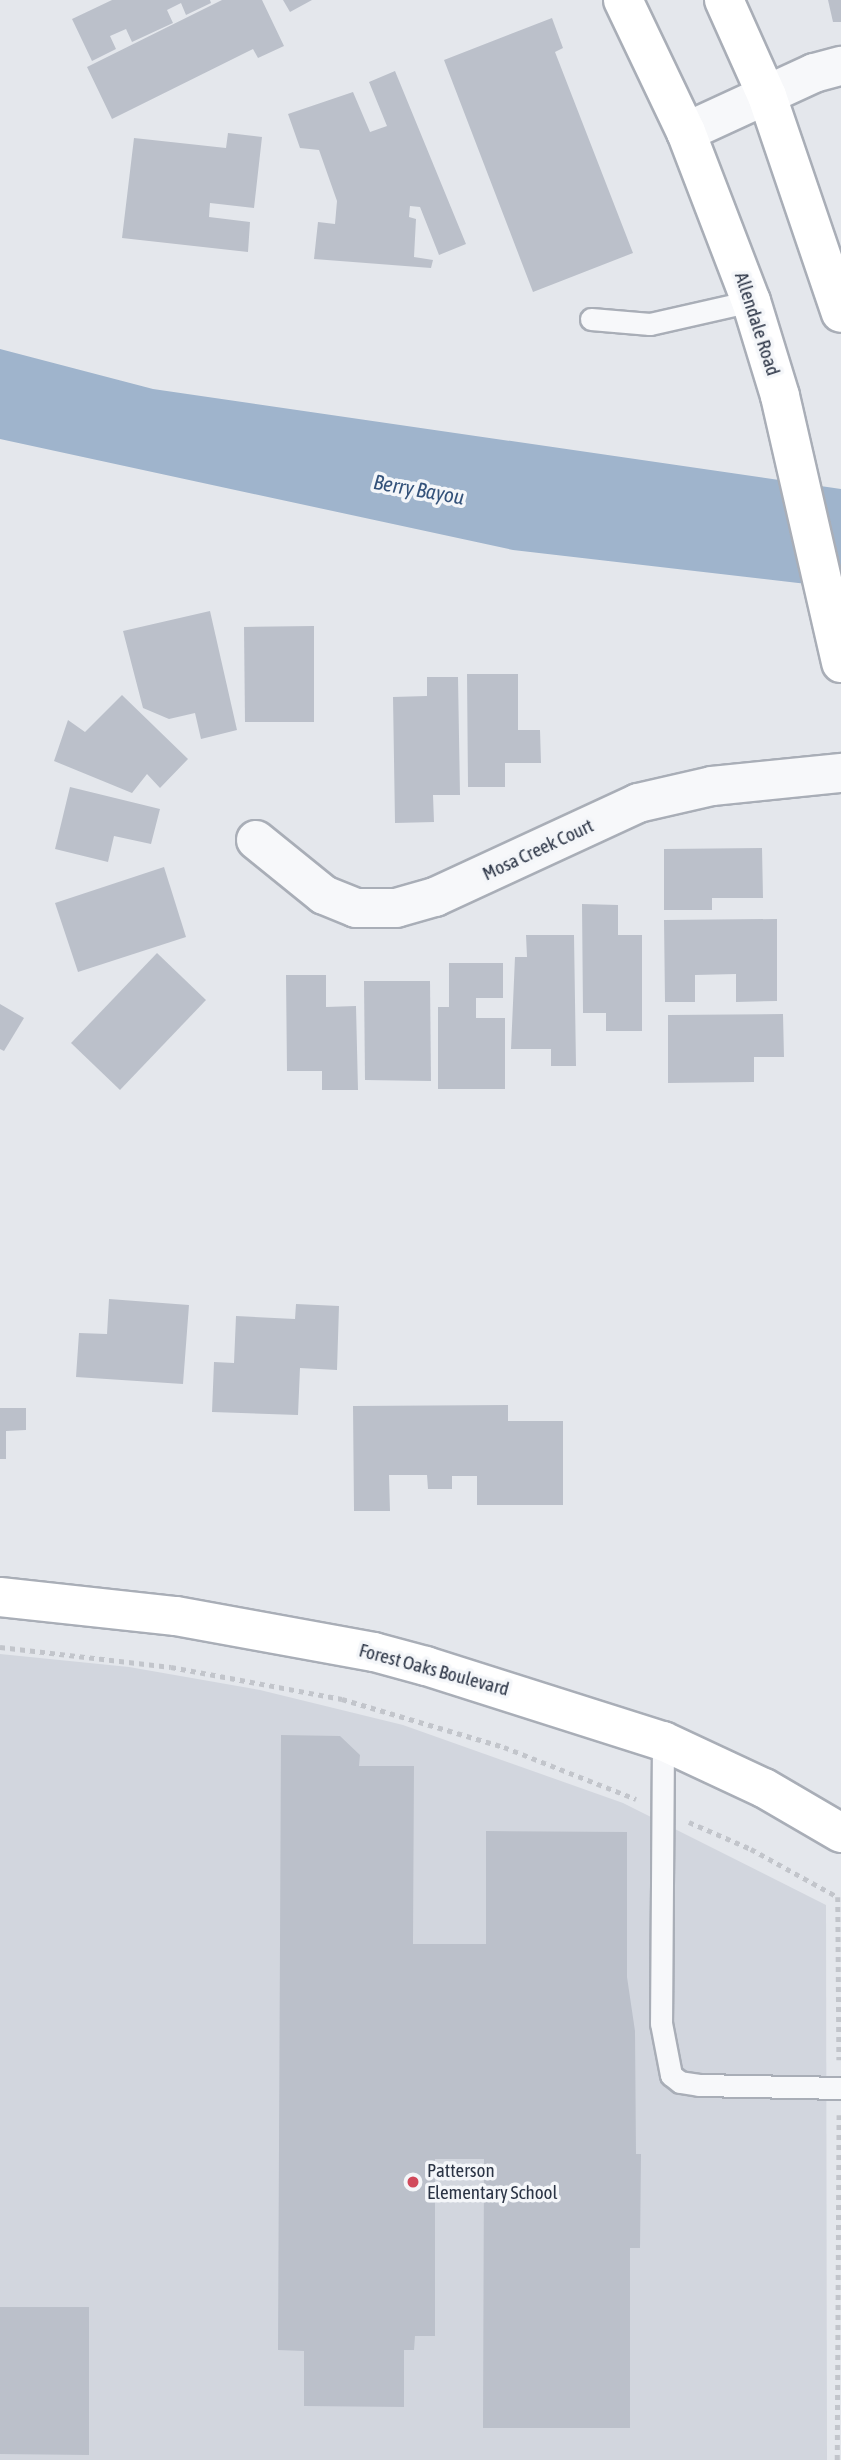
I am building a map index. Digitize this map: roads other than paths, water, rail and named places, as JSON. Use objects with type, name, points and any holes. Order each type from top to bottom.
[{"type":"main road","name":"Allendale Road","points":[[623,0],[686,132],[751,301],[780,396],[840,651]]},
{"type":"main road","points":[[723,0],[767,96],[841,313]]},
{"type":"main road","name":"Forest Oaks Boulevard","points":[[0,1597],[176,1616],[374,1652],[529,1695],[663,1741],[764,1788],[841,1833]]},
{"type":"street","points":[[686,132],[841,66]]},
{"type":"street","name":"Mosa Creek Court","points":[[256,840],[324,895],[356,908],[396,908],[435,897],[638,803],[712,786],[841,772]]},
{"type":"lane","points":[[590,318],[650,324],[751,301]]},
{"type":"lane","points":[[663,1741],[661,2023],[671,2075],[680,2082],[699,2085],[840,2088]]},
{"type":"water","name":"Berry Bayou","points":[[0,349],[153,389],[841,489],[841,588],[513,550],[0,439]]},
{"type":"place","name":"Patterson Elementary School","points":[[413,2182]]}]
